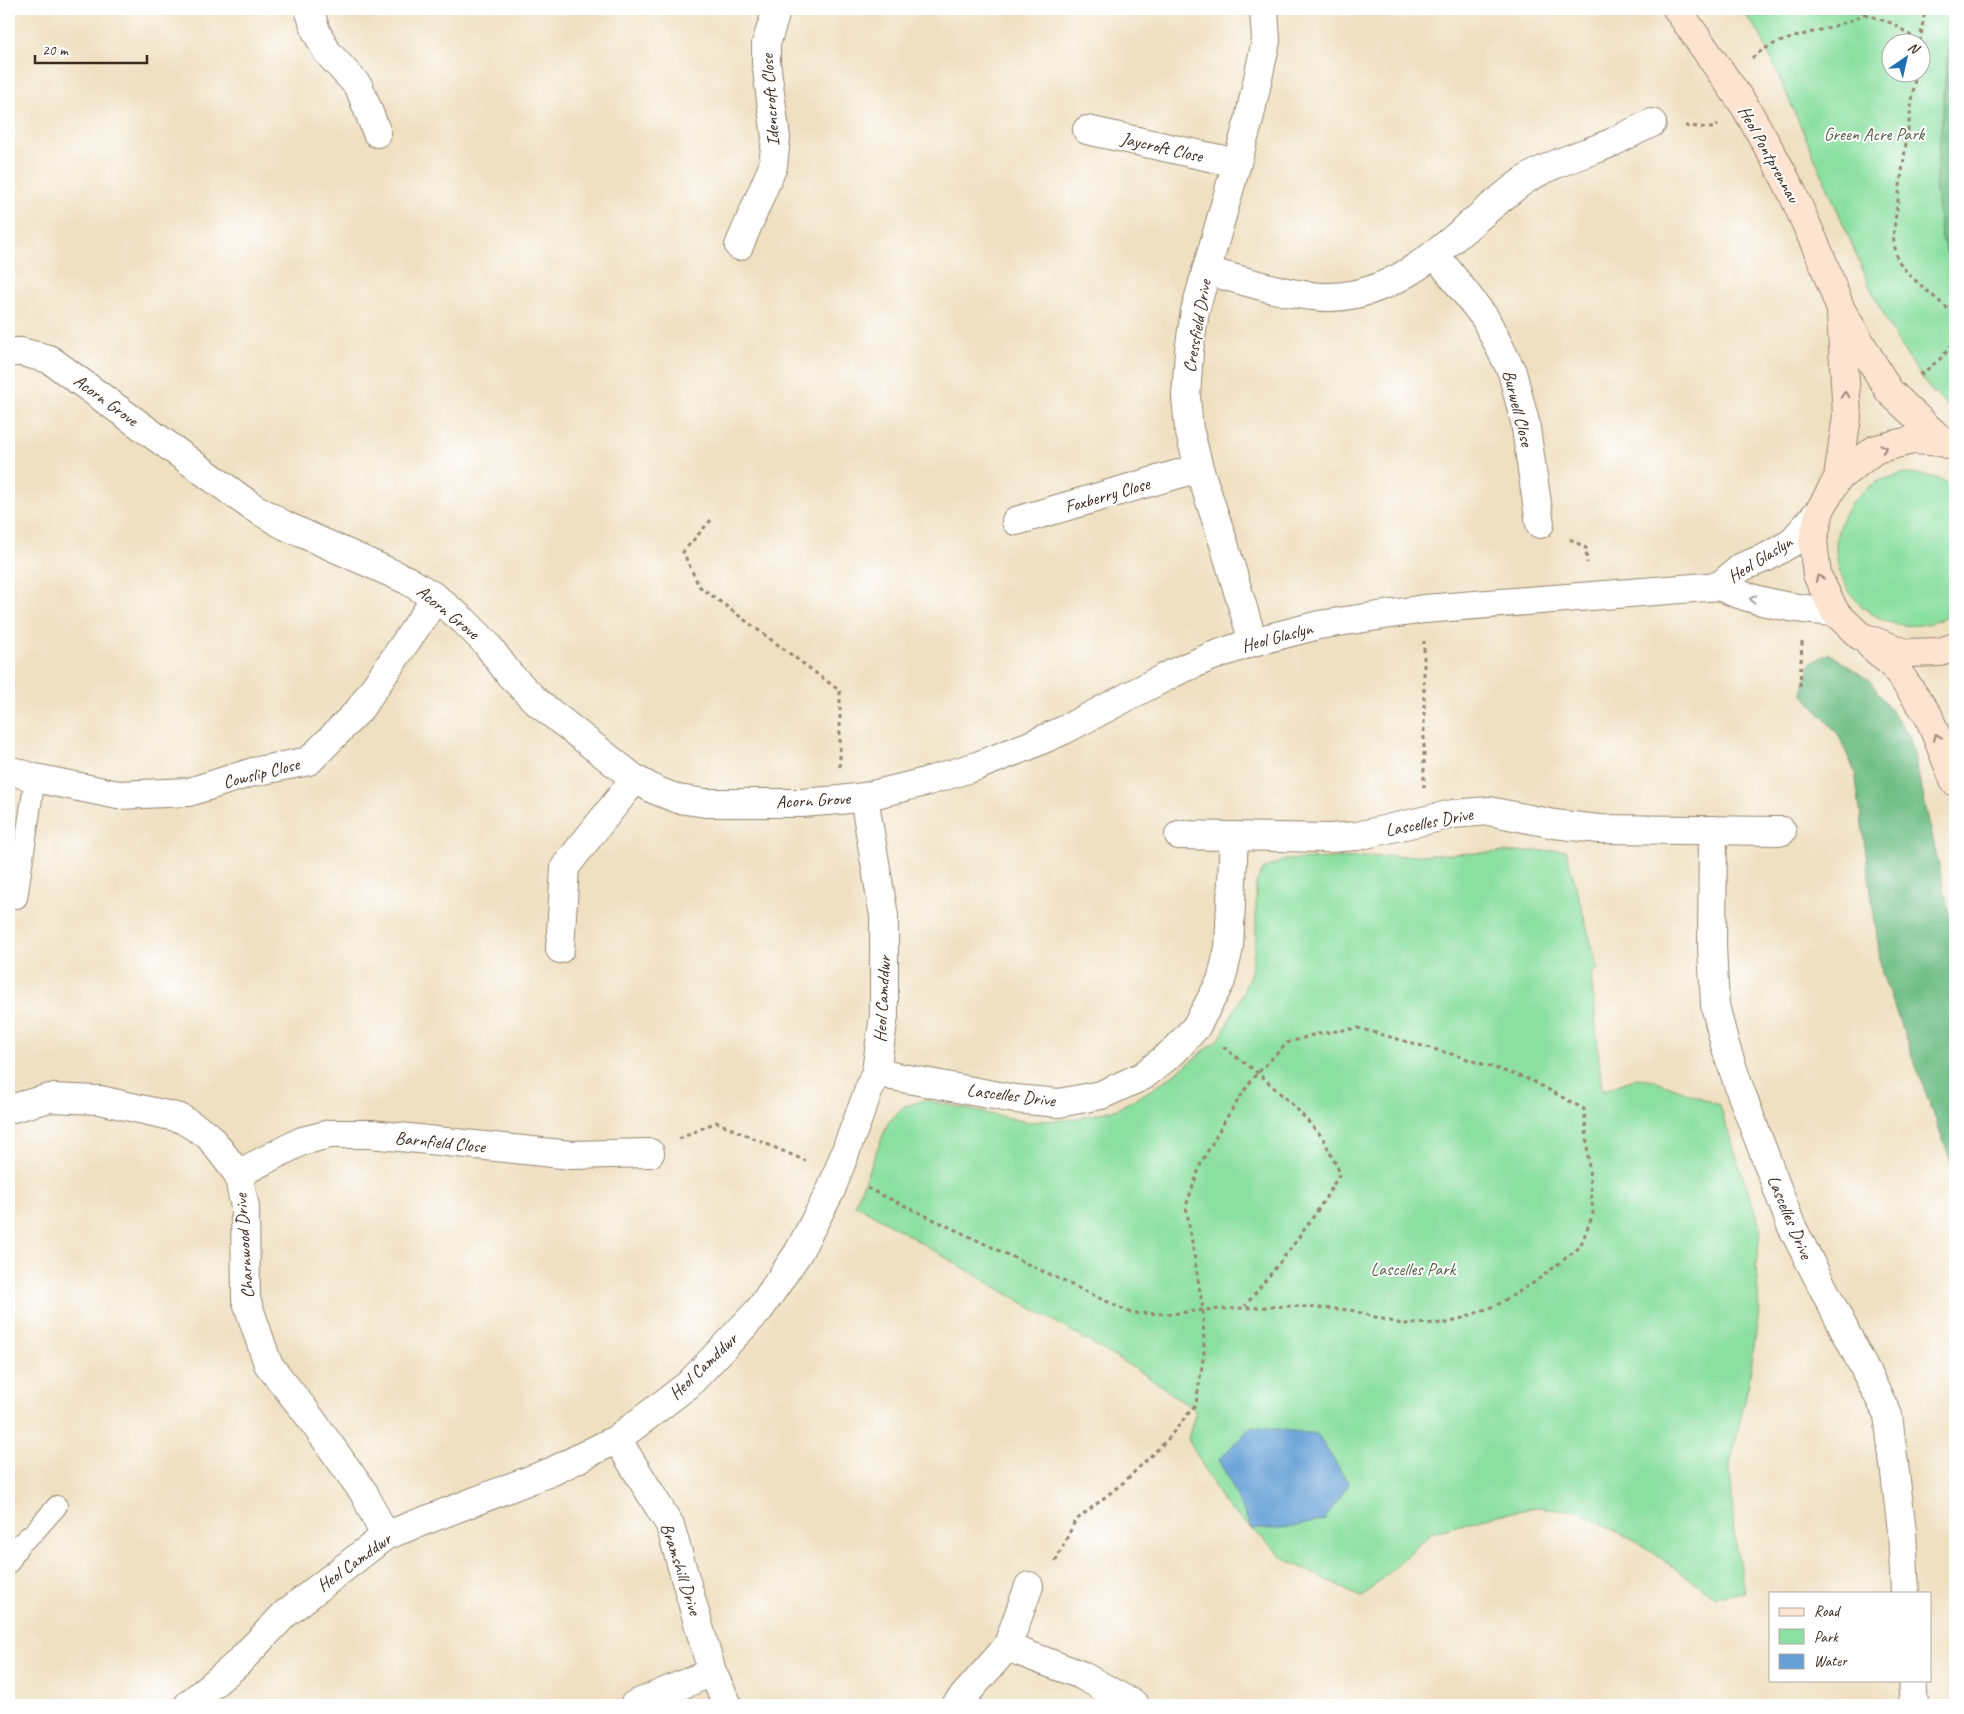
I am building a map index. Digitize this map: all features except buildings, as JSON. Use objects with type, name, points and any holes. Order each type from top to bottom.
[{"type":"street","points":[[309,9],[316,31],[327,52],[359,87],[377,132]]},
{"type":"street","name":"Idencroft Close","points":[[739,246],[773,166],[776,138],[766,44],[777,9]]},
{"type":"street","name":"Cressfield Drive","points":[[1253,642],[1199,468],[1189,430],[1186,397],[1189,351],[1195,311],[1249,120],[1266,41],[1264,9]]},
{"type":"street","name":"Heol Pontprennau","points":[[1677,9],[1746,108],[1792,192],[1822,260],[1840,310],[1889,391],[1949,444]]},
{"type":"street","points":[[1206,271],[1296,294],[1330,298],[1363,294],[1396,279],[1435,254],[1500,198],[1526,179],[1558,163],[1611,143],[1652,123]]},
{"type":"street","name":"Jaycroft Close","points":[[1087,130],[1237,164]]},
{"type":"street","name":"Burwell Close","points":[[1435,254],[1486,318],[1512,372],[1525,422],[1540,524]]},
{"type":"street","name":"Heol Pontprennau","points":[[1838,478],[1847,416],[1840,310]]},
{"type":"street","name":"Acorn Grove","points":[[9,352],[21,352],[50,359],[251,506],[286,526],[407,580],[436,598],[464,621],[486,643],[509,674],[537,702],[635,779],[655,790],[678,799],[706,803],[801,803],[852,798]]},
{"type":"street","points":[[1949,444],[1913,440],[1876,450],[1838,478],[1820,510],[1813,541],[1816,575],[1835,612],[1894,666],[1928,715],[1955,782]]},
{"type":"street","name":"Foxberry Close","points":[[1016,521],[1199,468]]},
{"type":"street","name":"Heol Glaslyn","points":[[1719,586],[1742,567],[1767,557],[1791,543],[1820,510]]},
{"type":"street","name":"Heol Glaslyn","points":[[852,798],[925,782],[994,760],[1064,730],[1173,672],[1253,642],[1319,625],[1424,610],[1719,586],[1743,597],[1803,610],[1835,612]]},
{"type":"street","name":"Cowslip Close","points":[[9,770],[35,778],[118,795],[189,792],[253,772],[309,761],[359,710],[436,598]]},
{"type":"street","points":[[1860,636],[1906,653],[1940,652],[1955,647]]},
{"type":"street","points":[[560,949],[565,867],[635,779]]},
{"type":"street","name":"Heol Camddwr","points":[[188,1705],[236,1665],[285,1614],[385,1536],[553,1471],[617,1439],[688,1385],[760,1309],[798,1252],[831,1190],[876,1071],[884,1016],[884,916],[852,798]]},
{"type":"street","name":"Lascelles Drive","points":[[1179,835],[1329,838],[1357,836],[1454,814],[1489,811],[1554,824],[1599,829],[1782,831]]},
{"type":"street","name":"Lascelles Drive","points":[[1712,830],[1714,986],[1716,1005],[1725,1045],[1791,1225],[1888,1415],[1902,1531],[1905,1592]]},
{"type":"street","name":"Lascelles Drive","points":[[876,1071],[892,1076],[1015,1099],[1059,1103],[1101,1095],[1143,1076],[1174,1051],[1196,1026],[1221,981],[1229,948],[1234,836]]},
{"type":"street","name":"Charnwood Drive","points":[[9,1109],[50,1098],[100,1100],[180,1118],[208,1135],[238,1174],[245,1208],[246,1299],[268,1364],[306,1412],[364,1493],[385,1536]]},
{"type":"street","name":"Barnfield Close","points":[[238,1174],[302,1141],[330,1134],[371,1134],[571,1155],[650,1153]]},
{"type":"street","name":"Bramshill Drive","points":[[617,1439],[670,1525],[712,1672],[728,1705]]},
{"type":"street","points":[[956,1705],[1007,1647],[1029,1586]]},
{"type":"street","points":[[1007,1647],[1081,1675],[1135,1705]]},
{"type":"street","points":[[634,1705],[712,1672]]},
{"type":"street","points":[[1912,1682],[1914,1705]]},
{"type":"lane","points":[[17,898],[35,778]]},
{"type":"lane","points":[[9,1564],[19,1545],[35,1531],[57,1506]]},
{"type":"path","points":[[1724,76],[1771,45],[1865,14],[1871,9]]},
{"type":"path","points":[[1922,32],[1925,9]]},
{"type":"path","points":[[1865,14],[1894,24],[1906,32]]},
{"type":"path","points":[[1915,82],[1894,236],[1897,259],[1909,276],[1955,315]]},
{"type":"path","points":[[1652,123],[1714,128],[1746,108]]},
{"type":"path","points":[[1916,378],[1939,360],[1955,342]]},
{"type":"path","points":[[711,520],[683,552],[699,586],[840,691],[852,798]]},
{"type":"path","points":[[1540,524],[1586,548],[1589,597]]},
{"type":"path","points":[[1424,610],[1424,821]]},
{"type":"path","points":[[1800,686],[1803,610]]},
{"type":"path","points":[[1196,1026],[1258,1074],[1294,1106],[1322,1138],[1340,1173],[1326,1200],[1300,1238],[1244,1307]]},
{"type":"path","points":[[650,1153],[716,1122],[837,1174],[1131,1313],[1170,1314],[1203,1310],[1244,1307],[1290,1306],[1350,1310],[1401,1324],[1448,1323],[1497,1305],[1535,1282],[1580,1247],[1593,1214],[1584,1109],[1531,1080],[1455,1055],[1358,1028],[1316,1034],[1287,1043],[1253,1078],[1227,1117],[1201,1162],[1186,1206],[1203,1310],[1204,1353],[1196,1404],[1168,1439],[1124,1482],[1075,1521],[1048,1579],[1029,1586]]},
{"type":"green space","name":"Green Acre Park","points":[[1741,9],[1953,9],[1943,98],[1950,262],[1955,267],[1955,413],[1929,388],[1896,339],[1870,287],[1760,34]]},
{"type":"green space","points":[[1953,9],[1955,9],[1955,267],[1950,262],[1941,236],[1935,187]]},
{"type":"green space","points":[[1901,474],[1936,478],[1955,488],[1955,613],[1921,625],[1891,622],[1865,609],[1847,588],[1837,561],[1838,533],[1850,506],[1875,483]]},
{"type":"green space","points":[[1829,653],[1870,681],[1910,737],[1955,938],[1955,1172],[1882,974],[1855,772],[1838,734],[1802,693],[1811,663]]},
{"type":"green space","name":"Lascelles Park","points":[[1566,850],[1598,969],[1591,975],[1602,1091],[1636,1078],[1654,1080],[1719,1105],[1761,1229],[1756,1265],[1759,1310],[1749,1382],[1730,1465],[1734,1533],[1744,1592],[1715,1597],[1645,1547],[1579,1511],[1537,1507],[1489,1517],[1431,1533],[1361,1598],[1287,1560],[1224,1504],[1188,1439],[1196,1411],[1144,1374],[855,1204],[888,1123],[904,1106],[925,1100],[1027,1122],[1075,1119],[1117,1109],[1156,1087],[1220,1038],[1239,1002],[1251,972],[1256,938],[1256,882],[1264,869],[1284,860]]},
{"type":"water","points":[[1252,1426],[1317,1434],[1349,1484],[1324,1520],[1283,1529],[1252,1529],[1219,1459]]}]
